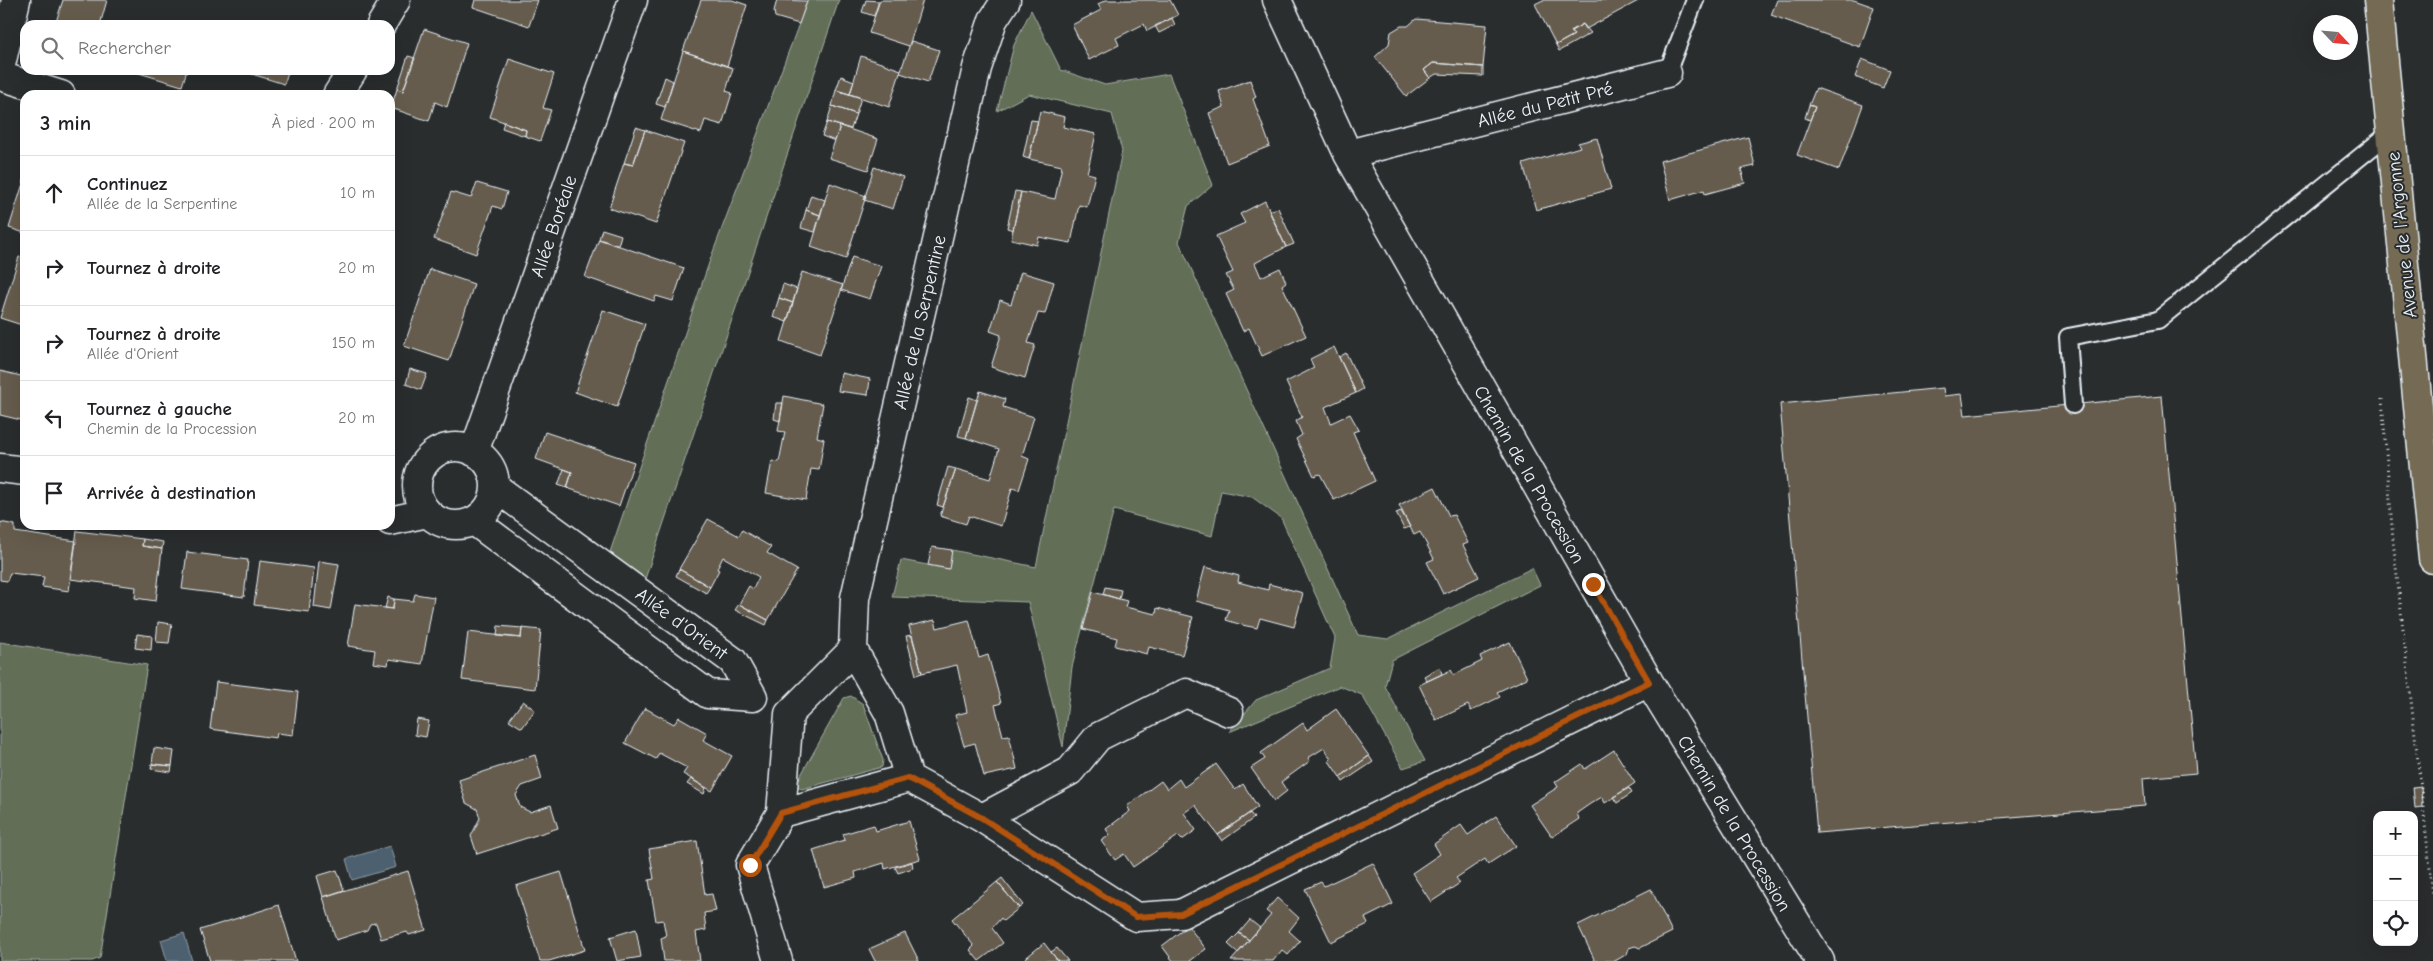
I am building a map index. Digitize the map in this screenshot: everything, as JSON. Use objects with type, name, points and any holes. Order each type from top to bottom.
[{"type":"main road","name":"Avenue de l'Argonne","points":[[2378,0],[2433,559]]},
{"type":"street","points":[[0,68],[16,0]]},
{"type":"street","points":[[384,20],[396,0]]},
{"type":"street","name":"Allée Boréale","points":[[474,452],[633,0]]},
{"type":"street","name":"Allée de la Serpentine","points":[[853,650],[855,598],[977,68],[993,20],[1006,0]]},
{"type":"street","name":"Chemin de la Procession","points":[[1277,0],[1348,154],[1649,682],[1815,960]]},
{"type":"street","name":"Allée du Petit Pré","points":[[1348,154],[1667,73]]},
{"type":"street","points":[[340,90],[350,75]]},
{"type":"street","points":[[0,76],[45,90]]},
{"type":"street","points":[[448,448],[461,448],[474,452],[490,466],[495,487],[489,507],[474,521],[462,525],[449,525],[437,521],[427,513],[420,501],[417,488],[419,474],[425,463],[435,453],[448,448]]},
{"type":"street","points":[[0,468],[20,470]]},
{"type":"street","name":"Allée d'Orient","points":[[495,487],[733,661],[753,697]]},
{"type":"street","points":[[395,520],[427,513]]},
{"type":"street","points":[[474,521],[708,694],[753,697],[789,714]]},
{"type":"street","points":[[778,961],[750,865],[781,813],[789,714],[853,650],[889,713],[908,778]]},
{"type":"street","points":[[781,813],[908,778],[982,818],[1136,917],[1181,914],[1649,682]]},
{"type":"street","points":[[982,818],[1070,771],[1098,737],[1186,693],[1229,712]]},
{"type":"lane","name":"Allée du Petit Pré","points":[[1667,73],[1695,0]]},
{"type":"lane","points":[[2073,405],[2068,337],[2158,320],[2391,132]]},
{"type":"green space","points":[[808,0],[839,0],[644,582],[608,558],[710,260]]},
{"type":"green space","points":[[1031,10],[1061,70],[1105,85],[1169,74],[1213,185],[1188,206],[1179,242],[1358,635],[1388,639],[1532,568],[1540,585],[1392,660],[1385,686],[1425,761],[1403,768],[1362,695],[1340,686],[1229,732],[1256,700],[1330,668],[1335,638],[1281,518],[1252,497],[1221,491],[1212,536],[1114,510],[1072,667],[1063,747],[1028,602],[892,597],[901,560],[948,569],[952,550],[1036,567],[1122,151],[1112,114],[1029,94],[997,111],[1014,45]]},
{"type":"green space","points":[[0,642],[147,665],[100,958],[92,961],[0,961]]},
{"type":"green space","points":[[851,696],[863,704],[883,760],[882,767],[802,789],[798,788],[797,782],[844,698]]},
{"type":"water","points":[[390,846],[396,867],[352,880],[346,859]]},
{"type":"water","points":[[184,933],[192,961],[167,961],[161,940]]},
{"type":"building","points":[[63,0],[107,0],[101,20],[57,20]]},
{"type":"building","points":[[475,0],[538,0],[529,26],[473,7]]},
{"type":"building","points":[[701,0],[732,0],[747,5],[727,66],[683,51]]},
{"type":"building","points":[[777,0],[807,1],[799,24],[775,17],[774,11]]},
{"type":"building","points":[[866,0],[879,1],[874,16],[862,12]]},
{"type":"building","points":[[880,0],[923,0],[909,46],[869,33]]},
{"type":"building","points":[[1106,0],[1170,0],[1178,15],[1147,31],[1144,24],[1116,38],[1119,45],[1089,60],[1072,25],[1101,10],[1098,4]]},
{"type":"building","points":[[1543,0],[1640,0],[1586,29],[1583,24],[1571,31],[1574,35],[1556,45],[1535,4]]},
{"type":"building","points":[[1777,0],[1854,0],[1874,7],[1860,47],[1771,15]]},
{"type":"building","points":[[1172,18],[1175,25],[1159,33],[1155,26]]},
{"type":"building","points":[[1416,19],[1487,25],[1483,67],[1433,63],[1424,70],[1430,78],[1406,96],[1375,57],[1389,44],[1391,32],[1401,26],[1408,26]]},
{"type":"building","points":[[1583,24],[1591,33],[1559,51],[1556,45],[1574,35],[1571,31]]},
{"type":"building","points":[[424,29],[467,43],[447,107],[435,102],[429,121],[395,109],[397,89],[403,91]]},
{"type":"building","points":[[911,41],[939,50],[928,82],[900,73]]},
{"type":"building","points":[[683,51],[733,68],[726,91],[732,93],[722,125],[705,120],[701,133],[661,120]]},
{"type":"building","points":[[408,56],[415,58],[403,91],[397,89]]},
{"type":"building","points":[[861,56],[901,70],[889,107],[850,94]]},
{"type":"building","points":[[509,59],[554,74],[543,108],[551,110],[540,141],[525,136],[526,130],[490,117]]},
{"type":"building","points":[[1862,59],[1890,70],[1883,88],[1855,77]]},
{"type":"building","points":[[1433,63],[1483,67],[1483,76],[1436,74],[1430,78],[1424,70]]},
{"type":"building","points":[[146,75],[185,75],[182,86]]},
{"type":"building","points":[[255,75],[287,75],[284,84]]},
{"type":"building","points":[[841,76],[854,81],[850,94],[836,90]]},
{"type":"building","points":[[665,77],[673,81],[665,107],[656,104]]},
{"type":"building","points":[[1250,80],[1256,97],[1253,99],[1270,146],[1227,163],[1209,113],[1224,107],[1219,91]]},
{"type":"building","points":[[1816,88],[1863,105],[1839,170],[1797,155],[1815,107],[1809,105]]},
{"type":"building","points":[[836,90],[861,98],[856,114],[832,106]]},
{"type":"building","points":[[1809,105],[1815,107],[1810,120],[1805,118]]},
{"type":"building","points":[[832,106],[856,114],[851,129],[827,122]]},
{"type":"building","points":[[1040,111],[1065,117],[1063,127],[1096,134],[1087,173],[1095,175],[1087,207],[1079,205],[1071,243],[1039,237],[1037,245],[1011,239],[1021,192],[1055,199],[1062,166],[1029,159]]},
{"type":"building","points":[[1031,120],[1038,121],[1029,159],[1023,157]]},
{"type":"building","points":[[504,122],[526,130],[525,136],[502,128]]},
{"type":"building","points":[[827,122],[840,126],[835,141],[822,136]]},
{"type":"building","points":[[840,126],[878,139],[868,170],[829,158]]},
{"type":"building","points":[[636,127],[645,130],[633,165],[624,163]]},
{"type":"building","points":[[645,130],[684,143],[656,224],[609,208],[624,163],[633,165]]},
{"type":"building","points":[[1748,137],[1755,166],[1741,169],[1745,183],[1705,194],[1704,190],[1670,200],[1660,161]]},
{"type":"building","points":[[1597,138],[1611,189],[1536,210],[1523,164],[1580,147],[1578,143]]},
{"type":"building","points":[[874,167],[903,177],[893,209],[864,200]]},
{"type":"building","points":[[477,183],[507,192],[502,209],[493,206],[476,254],[434,239],[451,192],[471,198]]},
{"type":"building","points":[[830,183],[866,196],[846,259],[811,247]]},
{"type":"building","points":[[1015,191],[1021,192],[1013,230],[1007,228]]},
{"type":"building","points":[[20,193],[20,231],[9,228]]},
{"type":"building","points":[[811,195],[825,200],[820,215],[806,210]]},
{"type":"building","points":[[1265,201],[1286,247],[1255,263],[1261,277],[1280,268],[1286,282],[1282,285],[1306,336],[1262,356],[1249,328],[1243,331],[1226,294],[1234,290],[1226,275],[1233,272],[1216,236],[1245,223],[1240,214]]},
{"type":"building","points":[[1278,208],[1294,244],[1286,247],[1269,211]]},
{"type":"building","points":[[806,210],[820,215],[815,232],[801,228]]},
{"type":"building","points":[[602,229],[621,235],[618,246],[599,239]]},
{"type":"building","points":[[599,239],[684,268],[673,301],[656,296],[654,301],[585,277]]},
{"type":"building","points":[[19,257],[20,257],[20,324],[0,318]]},
{"type":"building","points":[[852,257],[881,266],[870,299],[841,290]]},
{"type":"building","points":[[430,269],[474,284],[449,361],[404,346]]},
{"type":"building","points":[[802,272],[843,285],[820,355],[781,341]]},
{"type":"building","points":[[1021,272],[1054,282],[1045,314],[1038,313],[1028,343],[1035,345],[1025,378],[991,367],[1001,335],[990,331],[1000,300],[1011,304]]},
{"type":"building","points":[[783,284],[797,289],[793,303],[779,298]]},
{"type":"building","points":[[779,298],[793,303],[787,322],[773,317]]},
{"type":"building","points":[[603,310],[645,324],[617,407],[575,392]]},
{"type":"building","points":[[1334,347],[1356,393],[1325,407],[1331,423],[1350,414],[1359,430],[1353,432],[1375,481],[1334,500],[1320,474],[1314,476],[1296,439],[1302,435],[1296,421],[1302,417],[1286,382],[1314,368],[1310,359]]},
{"type":"building","points":[[1346,353],[1363,389],[1356,393],[1339,357]]},
{"type":"building","points":[[410,369],[427,374],[421,390],[406,384]]},
{"type":"building","points":[[0,371],[20,376],[20,420],[0,415]]},
{"type":"building","points":[[841,373],[870,379],[868,395],[838,391]]},
{"type":"building","points":[[1943,388],[1944,396],[1962,394],[1965,415],[2162,396],[2196,773],[2143,778],[2145,806],[1817,833],[1780,404]]},
{"type":"building","points":[[980,391],[1005,399],[1003,407],[1034,417],[1022,456],[1029,459],[1019,490],[1012,488],[1001,526],[969,516],[966,524],[940,516],[956,469],[990,479],[999,449],[966,438]]},
{"type":"building","points":[[784,396],[823,404],[817,437],[824,439],[819,470],[811,469],[806,500],[766,493],[772,461],[779,462],[785,432],[778,431]]},
{"type":"building","points":[[969,397],[977,400],[966,438],[958,436]]},
{"type":"building","points":[[776,403],[783,403],[780,421],[774,419]]},
{"type":"building","points":[[545,432],[634,462],[619,506],[567,488],[572,472],[536,459]]},
{"type":"building","points":[[948,467],[956,469],[943,507],[937,505]]},
{"type":"building","points":[[564,469],[572,472],[567,488],[558,485]]},
{"type":"building","points":[[1435,487],[1449,516],[1454,515],[1468,543],[1463,545],[1479,577],[1443,594],[1427,562],[1434,559],[1420,532],[1414,535],[1399,505]]},
{"type":"building","points":[[1401,511],[1410,527],[1404,529],[1396,513]]},
{"type":"building","points":[[708,519],[739,536],[742,530],[771,547],[767,553],[797,570],[768,620],[739,604],[749,586],[753,589],[759,577],[723,557],[710,587],[679,569]]},
{"type":"building","points":[[0,522],[15,525],[15,532],[76,541],[69,591],[42,587],[44,577],[10,573],[7,581],[0,580]]},
{"type":"building","points":[[77,531],[143,539],[142,546],[162,549],[156,601],[135,598],[136,587],[70,579]]},
{"type":"building","points":[[143,539],[163,542],[162,549],[142,546]]},
{"type":"building","points":[[932,547],[952,550],[949,569],[928,565]]},
{"type":"building","points":[[187,552],[248,560],[244,597],[182,589]]},
{"type":"building","points":[[260,561],[314,568],[309,612],[254,605]]},
{"type":"building","points":[[319,561],[339,564],[331,610],[314,607]]},
{"type":"building","points":[[1205,567],[1239,576],[1238,582],[1268,590],[1269,584],[1303,593],[1294,627],[1260,618],[1257,628],[1242,625],[1226,620],[1229,610],[1196,601]]},
{"type":"building","points":[[679,569],[710,587],[706,593],[676,576]]},
{"type":"building","points":[[1105,587],[1121,590],[1119,599],[1103,594]]},
{"type":"building","points":[[1093,592],[1127,601],[1125,607],[1156,614],[1157,608],[1193,617],[1182,655],[1149,647],[1147,654],[1115,646],[1117,638],[1083,629]]},
{"type":"building","points":[[415,594],[434,597],[422,664],[389,659],[388,665],[373,663],[375,650],[348,646],[355,604],[393,609],[394,599],[413,601]]},
{"type":"building","points":[[388,597],[394,599],[393,609],[385,608]]},
{"type":"building","points":[[739,604],[768,620],[766,625],[735,610]]},
{"type":"building","points":[[935,620],[937,628],[969,620],[979,658],[988,655],[1001,703],[995,705],[1003,736],[1009,735],[1017,769],[984,776],[975,743],[964,746],[955,715],[967,712],[957,665],[922,673],[909,626]]},
{"type":"building","points":[[158,622],[172,624],[169,643],[156,642]]},
{"type":"building","points":[[498,626],[522,628],[521,638],[497,636]]},
{"type":"building","points":[[522,628],[541,630],[535,689],[462,680],[468,632],[521,638]]},
{"type":"building","points":[[137,634],[152,636],[151,650],[135,648]]},
{"type":"building","points":[[912,635],[922,673],[916,675],[906,636]]},
{"type":"building","points":[[1510,642],[1527,678],[1497,692],[1500,697],[1471,711],[1468,705],[1436,720],[1419,685],[1451,670],[1454,675],[1482,661],[1480,656]]},
{"type":"building","points":[[1440,667],[1442,674],[1427,681],[1424,676]]},
{"type":"building","points":[[216,682],[298,692],[293,735],[277,733],[276,738],[210,729]]},
{"type":"building","points":[[523,701],[535,710],[522,728],[509,720]]},
{"type":"building","points":[[645,708],[674,724],[679,717],[707,733],[703,740],[732,756],[712,791],[683,774],[687,768],[659,753],[656,759],[625,743]]},
{"type":"building","points":[[1336,709],[1369,756],[1340,777],[1329,761],[1331,759],[1324,748],[1308,758],[1310,761],[1281,782],[1287,791],[1274,801],[1251,768],[1265,759],[1261,753],[1303,723],[1307,730]]},
{"type":"building","points":[[417,719],[429,721],[426,737],[415,735]]},
{"type":"building","points":[[154,748],[174,751],[172,766],[152,764]]},
{"type":"building","points":[[1614,750],[1635,783],[1605,803],[1602,797],[1590,804],[1577,813],[1579,819],[1552,837],[1530,805],[1558,787],[1555,782],[1582,764],[1585,769]]},
{"type":"building","points":[[535,755],[542,779],[522,786],[516,795],[520,807],[530,812],[551,805],[558,828],[477,854],[471,836],[480,818],[477,809],[466,803],[459,780]]},
{"type":"building","points":[[1369,756],[1373,762],[1343,782],[1340,777]]},
{"type":"building","points":[[152,764],[172,766],[171,772],[151,769]]},
{"type":"building","points":[[1216,764],[1235,790],[1243,784],[1258,807],[1218,835],[1195,805],[1184,813],[1196,830],[1182,840],[1178,836],[1133,867],[1124,854],[1115,860],[1101,841],[1110,835],[1106,829],[1130,811],[1127,806],[1161,781],[1167,789],[1179,779],[1184,787]]},
{"type":"building","points":[[691,779],[706,788],[704,794],[687,784]]},
{"type":"building","points":[[2421,786],[2422,807],[2415,808],[2413,787]]},
{"type":"building","points":[[1629,788],[1632,793],[1617,803],[1613,797]]},
{"type":"building","points":[[1250,813],[1254,818],[1222,841],[1218,835]]},
{"type":"building","points":[[1496,816],[1516,846],[1488,864],[1485,859],[1471,868],[1456,878],[1460,883],[1431,902],[1412,873],[1440,854],[1434,844],[1461,825],[1468,835]]},
{"type":"building","points":[[909,821],[920,859],[885,869],[884,863],[855,872],[856,878],[824,887],[813,850],[845,840],[843,834],[874,825],[876,831]]},
{"type":"building","points":[[697,841],[705,895],[712,894],[716,911],[704,913],[706,930],[696,932],[700,961],[664,961],[661,938],[666,936],[663,920],[656,921],[649,880],[654,879],[649,849]]},
{"type":"building","points":[[912,862],[913,868],[898,873],[895,867]]},
{"type":"building","points":[[1373,863],[1393,904],[1365,918],[1368,924],[1331,942],[1305,889],[1321,882],[1324,886]]},
{"type":"building","points":[[337,870],[344,890],[323,897],[317,876]]},
{"type":"building","points":[[408,871],[426,930],[409,935],[407,932],[381,939],[376,923],[370,924],[367,930],[336,940],[323,897]]},
{"type":"building","points":[[561,872],[585,950],[549,961],[540,961],[516,886]]},
{"type":"building","points":[[1002,878],[1023,905],[1019,908],[997,882]]},
{"type":"building","points":[[997,882],[1019,908],[1003,921],[1001,918],[992,928],[1003,943],[979,961],[970,950],[974,946],[952,919]]},
{"type":"building","points":[[1651,889],[1672,932],[1640,948],[1635,946],[1629,948],[1627,954],[1615,961],[1595,961],[1578,925]]},
{"type":"building","points":[[1277,898],[1299,918],[1289,931],[1300,941],[1288,955],[1282,950],[1273,961],[1231,961],[1271,915],[1266,911]]},
{"type":"building","points":[[279,905],[296,961],[210,961],[200,930]]},
{"type":"building","points":[[1250,920],[1260,928],[1249,940],[1239,933]]},
{"type":"building","points":[[1188,926],[1206,949],[1190,961],[1173,961],[1162,946]]},
{"type":"building","points":[[636,929],[641,957],[617,961],[610,937]]},
{"type":"building","points":[[905,933],[919,961],[875,961],[869,949]]},
{"type":"building","points":[[1239,933],[1249,940],[1238,953],[1228,944]]},
{"type":"building","points":[[1044,943],[1058,961],[1022,961]]},
{"type":"building","points":[[1057,948],[1068,961],[1058,961],[1051,952]]},
{"type":"route","points":[[750,865],[781,813],[908,778],[982,818],[1136,917],[1181,914],[1649,682],[1593,584]]}]
